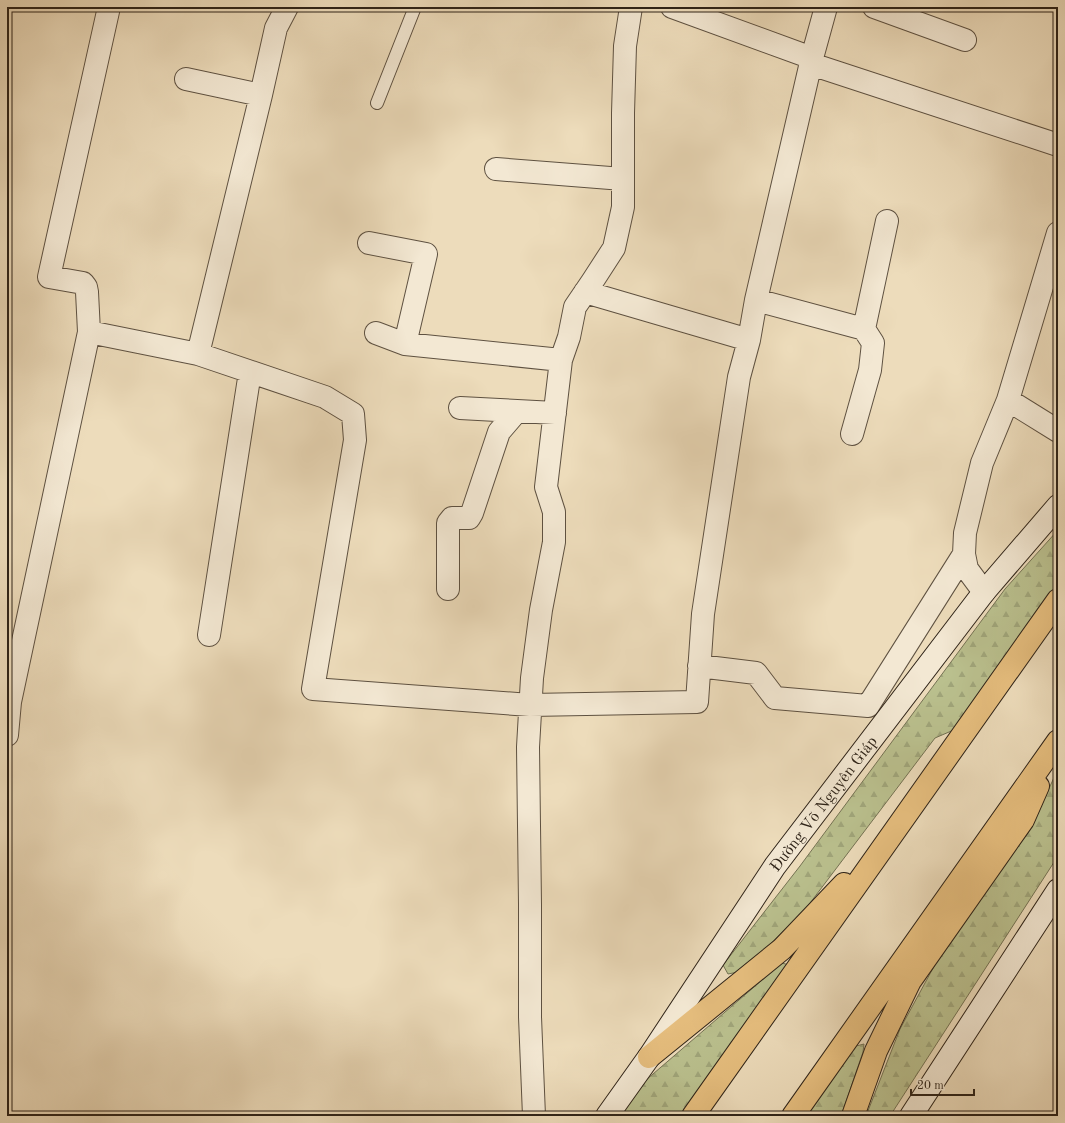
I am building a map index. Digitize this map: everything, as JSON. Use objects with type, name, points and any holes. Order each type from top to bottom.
[{"type":"highway","points":[[693,1116],[1058,600]]},
{"type":"highway","points":[[793,1116],[1058,742]]},
{"type":"highway","points":[[854,1116],[876,1051],[910,981],[1022,820],[1058,742]]},
{"type":"highway","points":[[649,1057],[782,949],[896,829]]},
{"type":"street","points":[[7,735],[10,702],[89,332],[88,292],[86,287],[82,283],[49,277],[109,7]]},
{"type":"street","points":[[198,354],[276,28],[287,7]]},
{"type":"street","points":[[534,1116],[530,1017],[528,747],[532,678],[541,610],[554,542],[554,512],[546,487],[561,360],[569,337],[575,307],[614,248],[623,207],[625,46],[631,7]]},
{"type":"street","points":[[672,7],[812,61],[1058,145]]},
{"type":"street","points":[[89,332],[198,354],[325,397],[353,414],[355,440],[313,690],[530,705],[697,702],[703,614],[738,384],[749,340],[756,300],[826,7]]},
{"type":"street","points":[[874,7],[964,40]]},
{"type":"street","points":[[186,80],[261,95]]},
{"type":"street","points":[[496,169],[623,179]]},
{"type":"street","points":[[864,329],[888,221]]},
{"type":"street","points":[[984,592],[967,569],[964,554],[965,533],[982,463],[1008,400],[1058,233]]},
{"type":"street","points":[[369,243],[426,254],[405,344]]},
{"type":"street","points":[[585,292],[749,340]]},
{"type":"street","points":[[756,300],[864,329],[873,343],[870,370],[852,434]]},
{"type":"street","points":[[376,332],[405,344],[561,360]]},
{"type":"street","points":[[209,635],[250,372]]},
{"type":"street","points":[[1008,400],[1058,431]]},
{"type":"street","points":[[460,408],[555,414]]},
{"type":"street","points":[[448,589],[448,523],[452,518],[469,518],[499,432],[517,411]]},
{"type":"street","name":"Đường Võ Nguyên Giáp","points":[[607,1116],[649,1057],[775,866],[984,592],[1058,506]]},
{"type":"street","points":[[700,666],[756,673],[775,698],[868,706],[964,554]]},
{"type":"street","points":[[912,1116],[1058,890]]},
{"type":"lane","points":[[377,103],[415,7]]},
{"type":"green space","points":[[1058,530],[1058,584],[956,729],[935,738],[804,911],[763,951],[738,972],[728,974],[723,965],[800,866],[1005,589]]},
{"type":"green space","points":[[1058,769],[1058,856],[890,1116],[866,1116],[900,1029],[938,959],[1045,797]]},
{"type":"green space","points":[[782,963],[789,965],[687,1116],[620,1116],[646,1080]]},
{"type":"green space","points":[[864,1044],[863,1052],[841,1116],[804,1116],[852,1047]]}]
